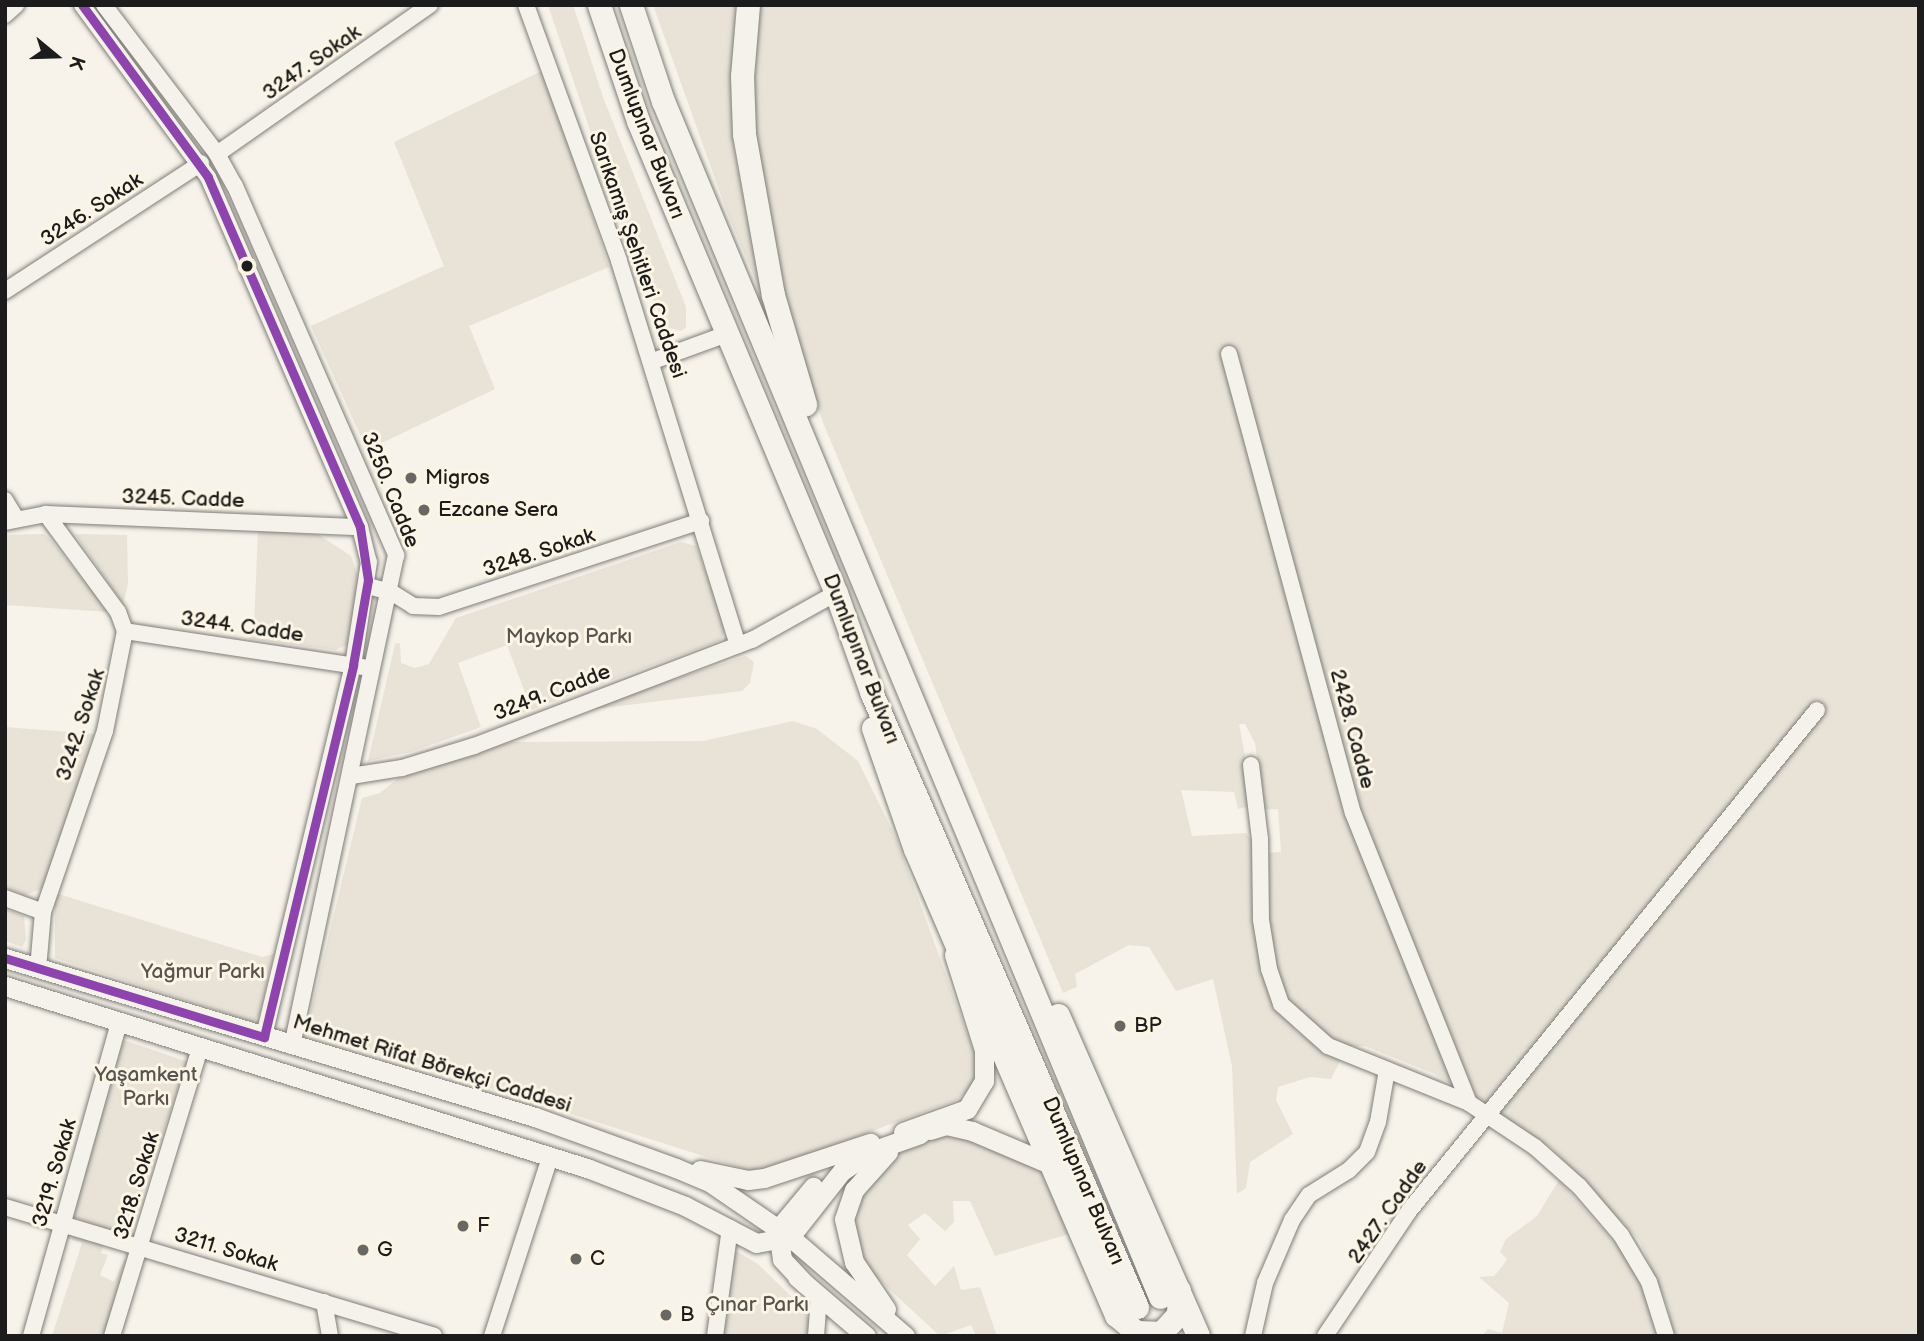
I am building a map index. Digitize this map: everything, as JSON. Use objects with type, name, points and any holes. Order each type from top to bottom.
[{"type":"highway","name":"Dumlupınar Bulvarı","points":[[599,5],[638,121],[724,335],[836,593],[872,694],[1138,1307]]},
{"type":"highway","name":"Dumlupınar Bulvarı","points":[[631,5],[663,100],[904,682],[1170,1293],[1199,1336]]},
{"type":"highway","points":[[748,5],[742,76],[756,212],[794,375],[826,456],[848,544]]},
{"type":"highway","points":[[872,694],[874,734],[951,933],[1124,1325],[1146,1334],[1166,1330],[1178,1315],[1170,1293]]},
{"type":"main road","points":[[642,1155],[748,1180],[778,1175],[967,1109],[979,1094],[984,1050],[957,974],[951,933]]},
{"type":"main road","name":"Mehmet Rifat Börekçi Caddesi","points":[[5,958],[535,1117],[711,1183],[782,1235],[905,1336]]},
{"type":"main road","points":[[5,986],[646,1189],[756,1243],[866,1336]]},
{"type":"main road","points":[[256,1066],[264,1037]]},
{"type":"main road","points":[[285,1075],[292,1045]]},
{"type":"main road","points":[[756,1243],[782,1235],[842,1171],[873,1151],[946,1125],[972,1131],[1052,1165]]},
{"type":"main road","points":[[905,1336],[854,1262],[844,1219],[863,1176],[889,1151],[926,1132]]},
{"type":"main road","points":[[812,1290],[782,1259],[782,1235],[815,1186],[870,1143]]},
{"type":"street","points":[[5,15],[16,5]]},
{"type":"street","name":"3250. Cadde","points":[[82,5],[201,163],[360,527],[369,562],[368,586],[353,665],[264,1037]]},
{"type":"street","name":"3250. Cadde","points":[[104,5],[217,155],[253,223],[394,546],[397,567],[292,1045]]},
{"type":"street","name":"3247. Sokak","points":[[217,155],[430,5]]},
{"type":"street","name":"Sarıkamış Şehitleri Caddesi","points":[[526,5],[653,361],[738,645]]},
{"type":"street","name":"3246. Sokak","points":[[5,291],[201,163]]},
{"type":"street","points":[[653,361],[724,335]]},
{"type":"street","name":"2428. Cadde","points":[[1229,354],[1353,813],[1469,1103]]},
{"type":"street","points":[[5,500],[11,520]]},
{"type":"street","points":[[46,514],[118,612],[125,631]]},
{"type":"street","name":"3245. Cadde","points":[[11,520],[46,514],[360,527]]},
{"type":"street","name":"3248. Sokak","points":[[368,586],[391,592],[413,606],[439,607],[701,521]]},
{"type":"street","name":"3249. Cadde","points":[[351,776],[394,770],[456,752],[738,645],[836,593]]},
{"type":"street","name":"3244. Cadde","points":[[125,631],[375,669]]},
{"type":"street","name":"3242. Sokak","points":[[38,969],[43,912],[105,731],[125,631]]},
{"type":"street","name":"2427. Cadde","points":[[1325,1336],[1409,1211],[1817,710]]},
{"type":"street","points":[[1251,765],[1260,839],[1261,920],[1269,969],[1281,1004],[1328,1046],[1469,1103],[1535,1147],[1579,1186],[1621,1235],[1649,1282],[1666,1336]]},
{"type":"street","points":[[5,898],[43,912]]},
{"type":"street","name":"3219. Sokak","points":[[31,1336],[119,1022]]},
{"type":"street","name":"3218. Sokak","points":[[112,1336],[200,1049]]},
{"type":"street","points":[[1253,1336],[1265,1283],[1292,1220],[1309,1195],[1349,1170],[1367,1152],[1378,1122],[1387,1070]]},
{"type":"street","points":[[492,1336],[550,1157]]},
{"type":"street","name":"3211. Sokak","points":[[5,1207],[434,1336]]},
{"type":"street","points":[[715,1336],[730,1228]]},
{"type":"street","points":[[812,1290],[816,1336]]},
{"type":"street","points":[[324,1302],[330,1336]]},
{"type":"green space","points":[[548,5],[573,5],[603,97],[686,307],[686,327],[681,331],[665,327],[624,232]]},
{"type":"green space","points":[[653,5],[736,5],[731,83],[733,143],[762,296],[727,212]]},
{"type":"green space","points":[[758,5],[1919,5],[1919,1336],[1674,1336],[1667,1305],[1639,1240],[1552,1148],[1435,1074],[1365,1046],[1343,1046],[1314,1030],[1284,1002],[1266,914],[1266,853],[1281,852],[1278,809],[1264,810],[1255,743],[1245,724],[1239,724],[1254,805],[1238,809],[1234,792],[1181,790],[1192,836],[1246,833],[1256,847],[1269,991],[1296,1031],[1340,1061],[1331,1079],[1310,1077],[1278,1087],[1276,1100],[1293,1134],[1250,1162],[1246,1188],[1237,1194],[1232,1066],[1213,979],[1176,991],[1149,947],[1129,945],[1075,974],[1077,987],[1063,993],[824,425],[793,342],[753,123]]},
{"type":"green space","points":[[544,70],[609,267],[469,326],[495,389],[367,450],[311,326],[444,266],[394,142]]},
{"type":"green space","points":[[258,530],[319,535],[351,556],[359,580],[347,645],[335,650],[249,639],[250,627],[254,627]]},
{"type":"green space","points":[[44,534],[109,612],[5,605],[5,535]]},
{"type":"green space","points":[[75,534],[127,535],[128,584],[123,604]]},
{"type":"green space","name":"Maykop Parkı","points":[[681,542],[696,546],[726,628],[721,640],[514,716],[511,704],[527,698],[507,645],[458,663],[481,727],[411,752],[368,761],[395,644],[400,643],[401,663],[415,668],[429,664],[456,618]]},
{"type":"green space","points":[[746,656],[754,662],[750,683],[742,691],[571,712]]},
{"type":"green space","points":[[793,721],[817,729],[858,761],[897,840],[978,1063],[972,1088],[956,1100],[764,1171],[747,1170],[312,1031],[309,1018],[362,798],[380,793],[401,776],[511,742],[703,741]]},
{"type":"green space","points":[[5,727],[95,734],[43,888],[26,895],[5,888]]},
{"type":"green space","name":"Yağmur Parkı","points":[[55,893],[262,957],[274,954],[259,1016],[253,1022],[55,958]]},
{"type":"green space","points":[[5,909],[24,916],[26,940],[22,947],[5,941]]},
{"type":"green space","name":"Yaşamkent Parkı","points":[[124,1040],[187,1062],[127,1236],[64,1214]]},
{"type":"green space","points":[[943,1131],[1039,1165],[1072,1233],[995,1256],[970,1201],[953,1201],[954,1222],[945,1231],[925,1213],[908,1225],[920,1239],[907,1255],[935,1286],[954,1266],[961,1290],[980,1287],[997,1336],[976,1336],[971,1325],[940,1336],[861,1263],[849,1209],[883,1161]]},
{"type":"green space","points":[[1559,1180],[1623,1252],[1646,1289],[1659,1336],[1482,1336],[1488,1329],[1502,1333],[1509,1303],[1479,1277],[1494,1276],[1502,1267],[1507,1259],[1500,1252],[1506,1239],[1537,1216]]},
{"type":"green space","points":[[73,1233],[104,1243],[101,1253],[108,1255],[100,1275],[114,1282],[124,1260],[131,1262],[109,1336],[52,1336],[82,1243],[72,1240]]},
{"type":"green space","name":"Çınar Parkı","points":[[733,1249],[759,1265],[800,1305],[810,1320],[808,1336],[722,1336]]},
{"type":"transit line","points":[[5,958],[264,1037],[353,665],[368,580],[360,527],[208,177],[82,5]]},
{"type":"place","name":"Migros","points":[[411,478]]},
{"type":"place","name":"Ezcane Sera","points":[[424,510]]},
{"type":"place","name":"BP","points":[[1120,1026]]},
{"type":"place","name":"F","points":[[463,1226]]},
{"type":"place","name":"G","points":[[363,1250]]},
{"type":"place","name":"C","points":[[576,1259]]},
{"type":"place","name":"B","points":[[666,1315]]}]
